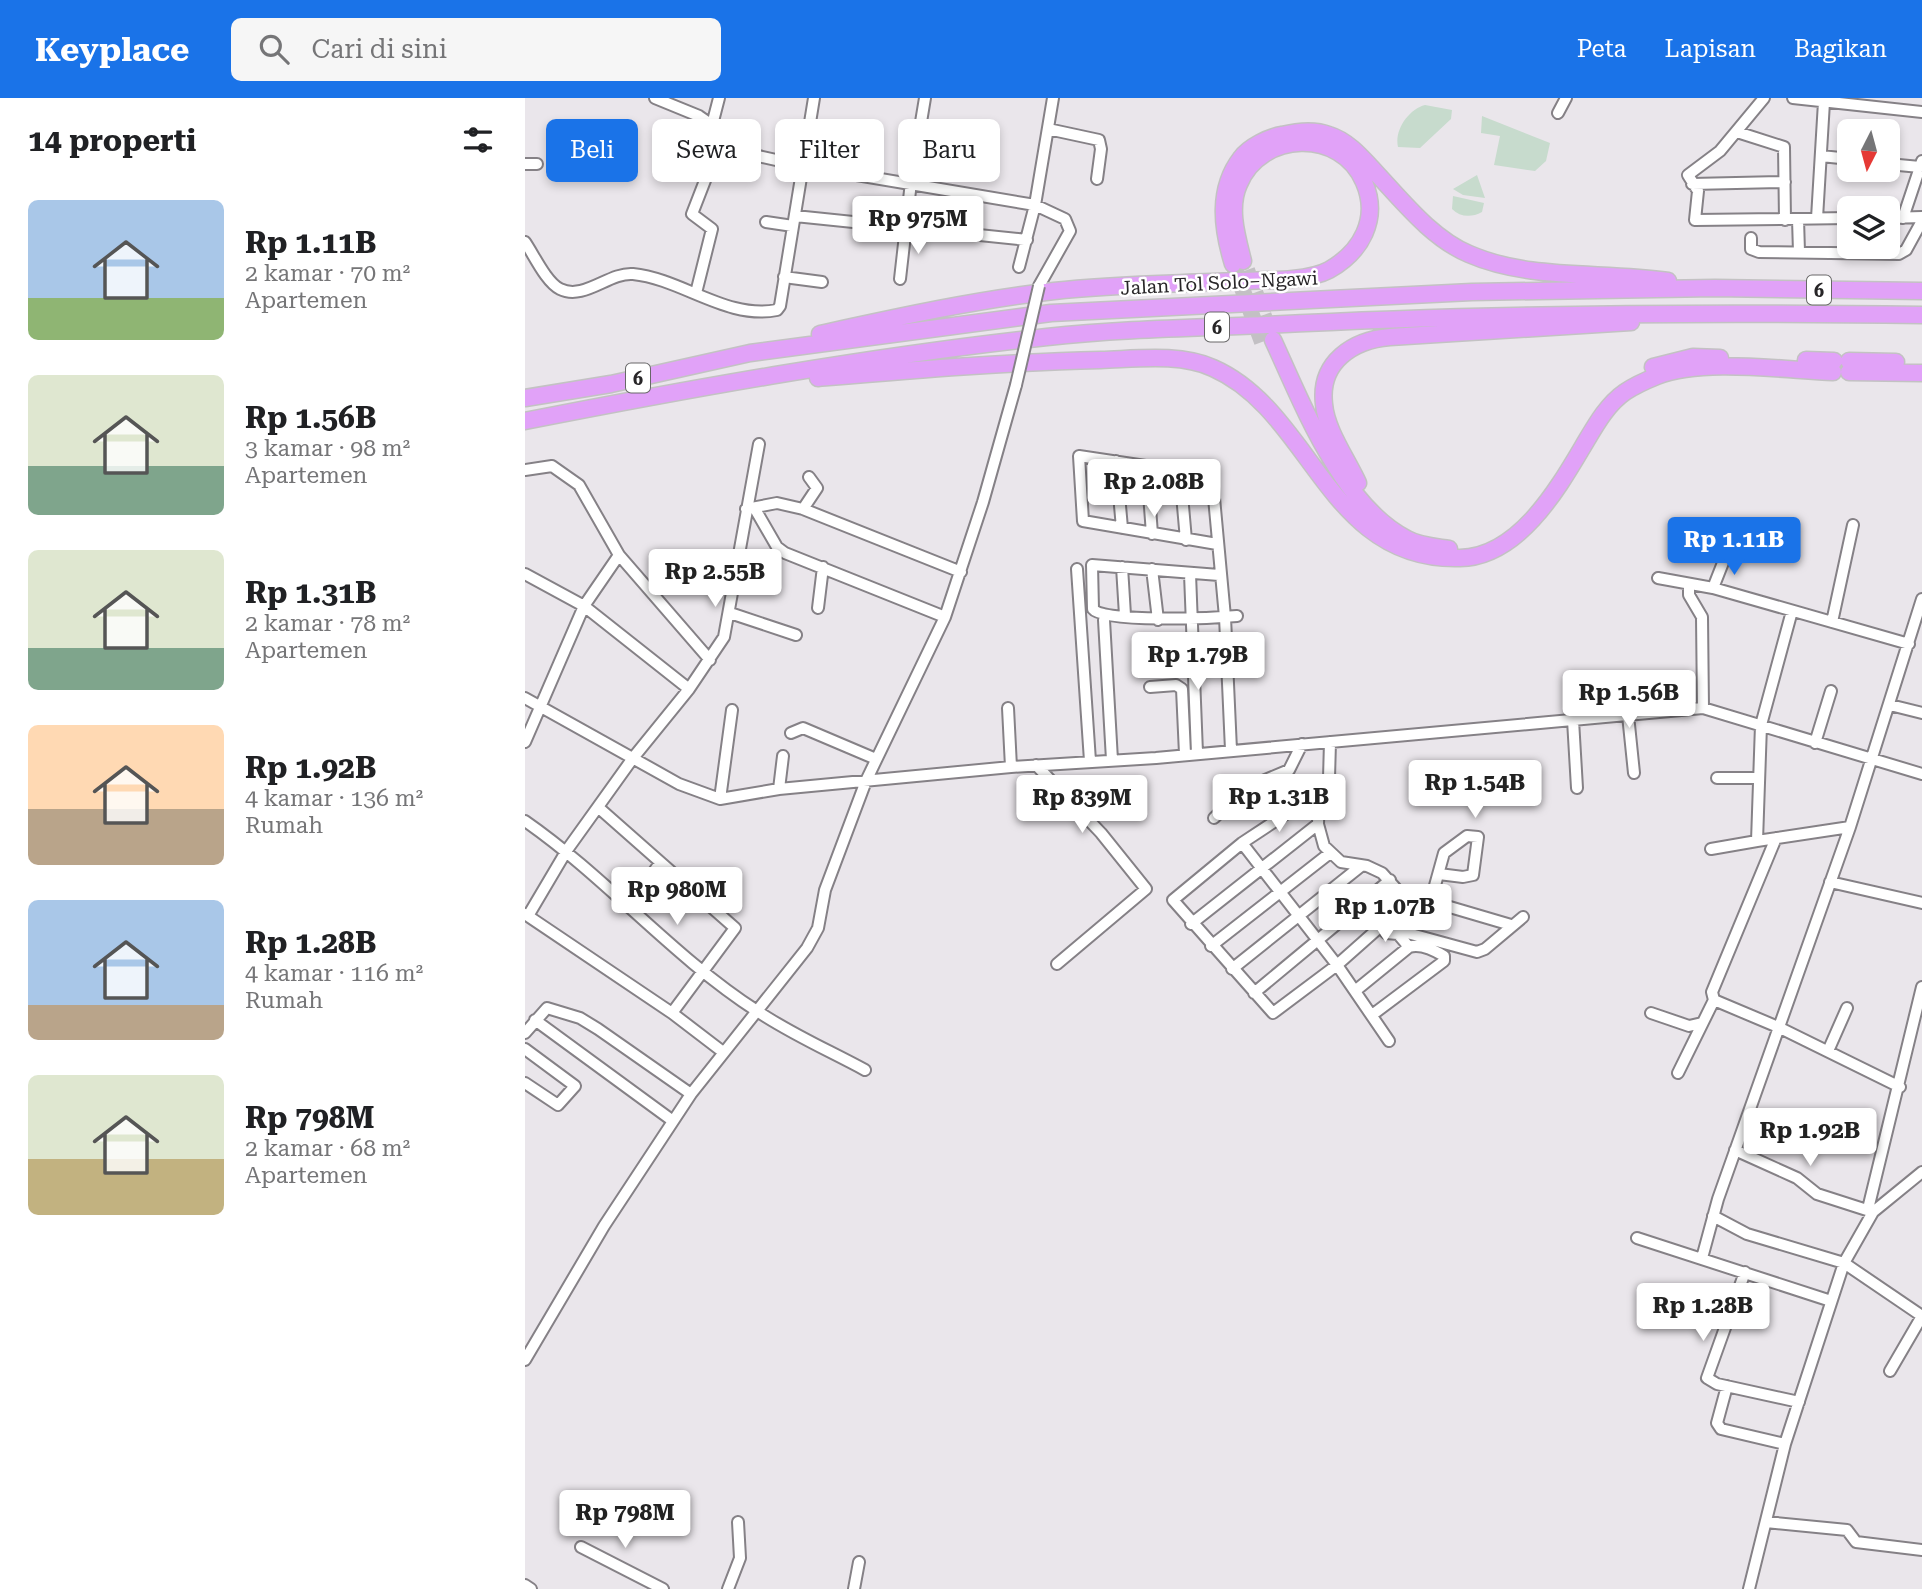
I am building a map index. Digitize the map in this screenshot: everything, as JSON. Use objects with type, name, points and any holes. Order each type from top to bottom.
[{"type":"highway","points":[[750,353],[788,341],[941,307],[1056,291],[1282,279],[1326,272],[1356,251],[1368,227],[1370,198],[1364,180],[1353,164],[1333,148],[1314,142],[1277,146],[1253,162],[1239,184],[1234,204],[1238,262],[1224,228],[1223,203],[1230,174],[1244,155],[1274,136],[1298,131],[1331,135],[1357,152],[1437,234],[1468,254],[1516,269],[1651,278],[1716,288]]},
{"type":"highway","name":"Jalan Tol Solo–Ngawi","points":[[525,398],[750,353],[1051,313],[1379,296],[1716,288],[1922,292]]},
{"type":"highway","points":[[1370,509],[1324,405],[1324,382],[1332,365],[1342,354],[1360,343],[1390,337],[1576,327],[1728,313]]},
{"type":"highway","name":"6","points":[[525,421],[709,386],[870,360],[1052,336],[1469,316],[1728,313],[1922,315]]},
{"type":"highway","points":[[1351,510],[1290,403],[1268,341],[1350,487],[1377,518],[1409,540],[1451,549],[1490,541],[1522,516],[1539,497],[1586,421],[1605,397],[1627,379],[1658,365],[1693,357],[1922,373]]},
{"type":"highway","points":[[709,386],[999,363],[1155,359],[1209,366],[1246,387],[1266,406],[1324,485],[1380,537],[1409,554],[1464,558],[1481,554],[1516,534],[1544,505],[1602,415],[1624,392],[1660,375],[1713,366],[1922,363]]},
{"type":"street","points":[[655,98],[703,119]]},
{"type":"street","points":[[714,119],[719,98]]},
{"type":"street","points":[[811,119],[814,98]]},
{"type":"street","points":[[922,119],[925,98]]},
{"type":"street","points":[[1019,267],[1035,205],[1053,98]]},
{"type":"street","points":[[1558,113],[1566,98]]},
{"type":"street","points":[[1764,98],[1720,151],[1691,171],[1688,177],[1699,197],[1695,217],[1697,221],[1837,218]]},
{"type":"street","points":[[1793,98],[1922,112]]},
{"type":"street","points":[[1817,218],[1821,156],[1833,101]]},
{"type":"street","points":[[1048,129],[1099,140],[1101,149],[1097,179]]},
{"type":"street","points":[[1737,132],[1782,145],[1785,220]]},
{"type":"street","points":[[1821,156],[1837,158]]},
{"type":"street","points":[[525,164],[537,164]]},
{"type":"street","points":[[1751,238],[1751,249],[1754,251],[1903,253],[1922,219],[1903,218],[1921,164],[1901,164]]},
{"type":"street","points":[[1692,184],[1785,181]]},
{"type":"street","points":[[696,293],[712,229],[691,215],[704,182]]},
{"type":"street","points":[[525,242],[553,283],[563,290],[578,291],[630,274],[696,293],[743,311],[760,313],[779,308],[800,182]]},
{"type":"street","points":[[525,1360],[604,1226],[691,1094],[807,948],[818,928],[825,890],[866,781],[945,617],[961,572],[1016,385],[1039,286],[1070,231],[1065,219],[1035,205],[911,182],[900,279]]},
{"type":"street","points":[[1798,219],[1799,252]]},
{"type":"street","points":[[766,222],[794,221],[1027,240]]},
{"type":"street","points":[[784,277],[822,282]]},
{"type":"street","points":[[723,1052],[672,1013],[527,915],[567,850],[633,758],[689,690],[724,637],[750,509],[759,444]]},
{"type":"street","points":[[1217,544],[1083,520],[1079,456],[1212,476],[1217,544],[1219,575],[1231,616],[1231,750]]},
{"type":"street","points":[[1116,461],[1122,528]]},
{"type":"street","points":[[525,470],[548,465],[567,474],[586,494],[619,555],[710,660]]},
{"type":"street","points":[[1147,467],[1153,534]]},
{"type":"street","points":[[1179,472],[1186,540]]},
{"type":"street","points":[[803,509],[817,488],[809,477]]},
{"type":"street","points":[[750,509],[777,503],[803,509],[961,572]]},
{"type":"street","points":[[750,509],[777,547],[945,617]]},
{"type":"street","points":[[1832,622],[1853,525]]},
{"type":"street","points":[[525,743],[584,606],[619,555]]},
{"type":"street","points":[[1713,588],[1726,555]]},
{"type":"street","points":[[1219,575],[1091,565],[1093,609],[1096,614],[1158,620],[1231,616]]},
{"type":"street","points":[[818,608],[823,567]]},
{"type":"street","points":[[1122,567],[1125,615]]},
{"type":"street","points":[[1077,569],[1090,761]]},
{"type":"street","points":[[1152,569],[1158,620]]},
{"type":"street","points":[[525,574],[584,606],[689,690]]},
{"type":"street","points":[[1190,574],[1198,753]]},
{"type":"street","points":[[1658,578],[1689,586],[1713,588],[1909,645]]},
{"type":"street","points":[[1689,586],[1689,595],[1702,617],[1703,708]]},
{"type":"street","points":[[1702,1258],[1735,1150],[1850,827],[1909,645],[1918,629],[1922,599]]},
{"type":"street","points":[[1756,841],[1761,725],[1792,611]]},
{"type":"street","points":[[730,613],[796,635]]},
{"type":"street","points":[[1104,620],[1112,760]]},
{"type":"street","points":[[1150,687],[1176,685],[1182,689],[1185,754]]},
{"type":"street","points":[[1815,743],[1831,691]]},
{"type":"street","points":[[525,698],[695,793],[720,799],[779,789],[1011,767],[1329,742],[1703,708],[1922,774]]},
{"type":"street","points":[[1890,705],[1922,713]]},
{"type":"street","points":[[1008,708],[1011,767]]},
{"type":"street","points":[[720,799],[732,710]]},
{"type":"street","points":[[1628,715],[1634,773]]},
{"type":"street","points":[[1573,720],[1577,788]]},
{"type":"street","points":[[790,733],[803,728],[876,759]]},
{"type":"street","points":[[1319,792],[1318,821],[1321,838],[1330,853],[1341,862],[1377,870],[1390,880],[1408,902],[1382,927],[1276,1014],[1270,1012],[1191,924],[1173,900],[1242,844],[1319,792],[1329,778],[1329,742]]},
{"type":"street","points":[[1215,818],[1244,789],[1289,770],[1303,744]]},
{"type":"street","points":[[779,789],[783,756]]},
{"type":"street","points":[[1037,765],[1101,833],[1146,889],[1057,964]]},
{"type":"street","points":[[1717,778],[1758,778]]},
{"type":"street","points":[[1300,803],[1318,821]]},
{"type":"street","points":[[599,808],[736,928],[672,1013]]},
{"type":"street","points":[[525,821],[567,850],[629,907],[757,1012],[865,1070]]},
{"type":"street","points":[[1191,924],[1318,821]]},
{"type":"street","points":[[1711,849],[1850,827]]},
{"type":"street","points":[[1399,932],[1402,923],[1426,900],[1439,873],[1444,853],[1467,836],[1478,837],[1473,875],[1463,877],[1439,873]]},
{"type":"street","points":[[1678,1073],[1714,1000],[1712,992],[1776,838]]},
{"type":"street","points":[[1242,844],[1337,965],[1389,1041]]},
{"type":"street","points":[[1211,946],[1330,853]]},
{"type":"street","points":[[629,907],[660,863]]},
{"type":"street","points":[[1232,969],[1361,866]]},
{"type":"street","points":[[1254,993],[1390,880]]},
{"type":"street","points":[[1830,882],[1922,903]]},
{"type":"street","points":[[1426,900],[1511,925]]},
{"type":"street","points":[[1363,903],[1386,933],[1399,932],[1477,952],[1485,949],[1523,916]]},
{"type":"street","points":[[1399,932],[1409,947]]},
{"type":"street","points":[[1355,991],[1409,947],[1416,945],[1432,949],[1445,958],[1372,1015]]},
{"type":"street","points":[[1749,1589],[1798,1402],[1844,1263],[1870,1211],[1922,988]]},
{"type":"street","points":[[1714,1000],[1778,1027],[1900,1087]]},
{"type":"street","points":[[525,1033],[547,1008],[580,1018],[691,1094]]},
{"type":"street","points":[[1828,1051],[1847,1008]]},
{"type":"street","points":[[1651,1013],[1689,1026],[1702,1023]]},
{"type":"street","points":[[535,1020],[673,1121]]},
{"type":"street","points":[[525,1049],[575,1086],[558,1105],[525,1083]]},
{"type":"street","points":[[1735,1150],[1797,1178],[1817,1195],[1870,1211]]},
{"type":"street","points":[[1870,1211],[1922,1172]]},
{"type":"street","points":[[1713,1216],[1747,1234],[1844,1263],[1922,1316],[1890,1371]]},
{"type":"street","points":[[1637,1238],[1831,1301]]},
{"type":"street","points":[[1745,1272],[1707,1378],[1727,1386],[1798,1402]]},
{"type":"street","points":[[1727,1386],[1717,1423],[1721,1429],[1785,1444]]},
{"type":"street","points":[[728,1589],[740,1558],[738,1522]]},
{"type":"street","points":[[1766,1522],[1848,1530],[1856,1542],[1922,1550]]},
{"type":"street","points":[[581,1547],[624,1567],[649,1587],[663,1589]]},
{"type":"street","points":[[854,1589],[859,1562]]},
{"type":"street","points":[[525,1585],[531,1589]]},
{"type":"green space","points":[[1425,105],[1452,110],[1451,119],[1420,148],[1398,147],[1398,134],[1404,121],[1413,111]]},
{"type":"green space","points":[[1482,116],[1550,143],[1546,161],[1535,171],[1494,165],[1500,136],[1481,133]]},
{"type":"green space","points":[[1477,175],[1485,198],[1463,195],[1453,189]]},
{"type":"green space","points":[[1453,196],[1484,203],[1482,212],[1470,216],[1459,214],[1452,209]]},
{"type":"tunnel","points":[[1233,264],[1262,342]]},
{"type":"tunnel","points":[[1247,270],[1272,338]]}]
